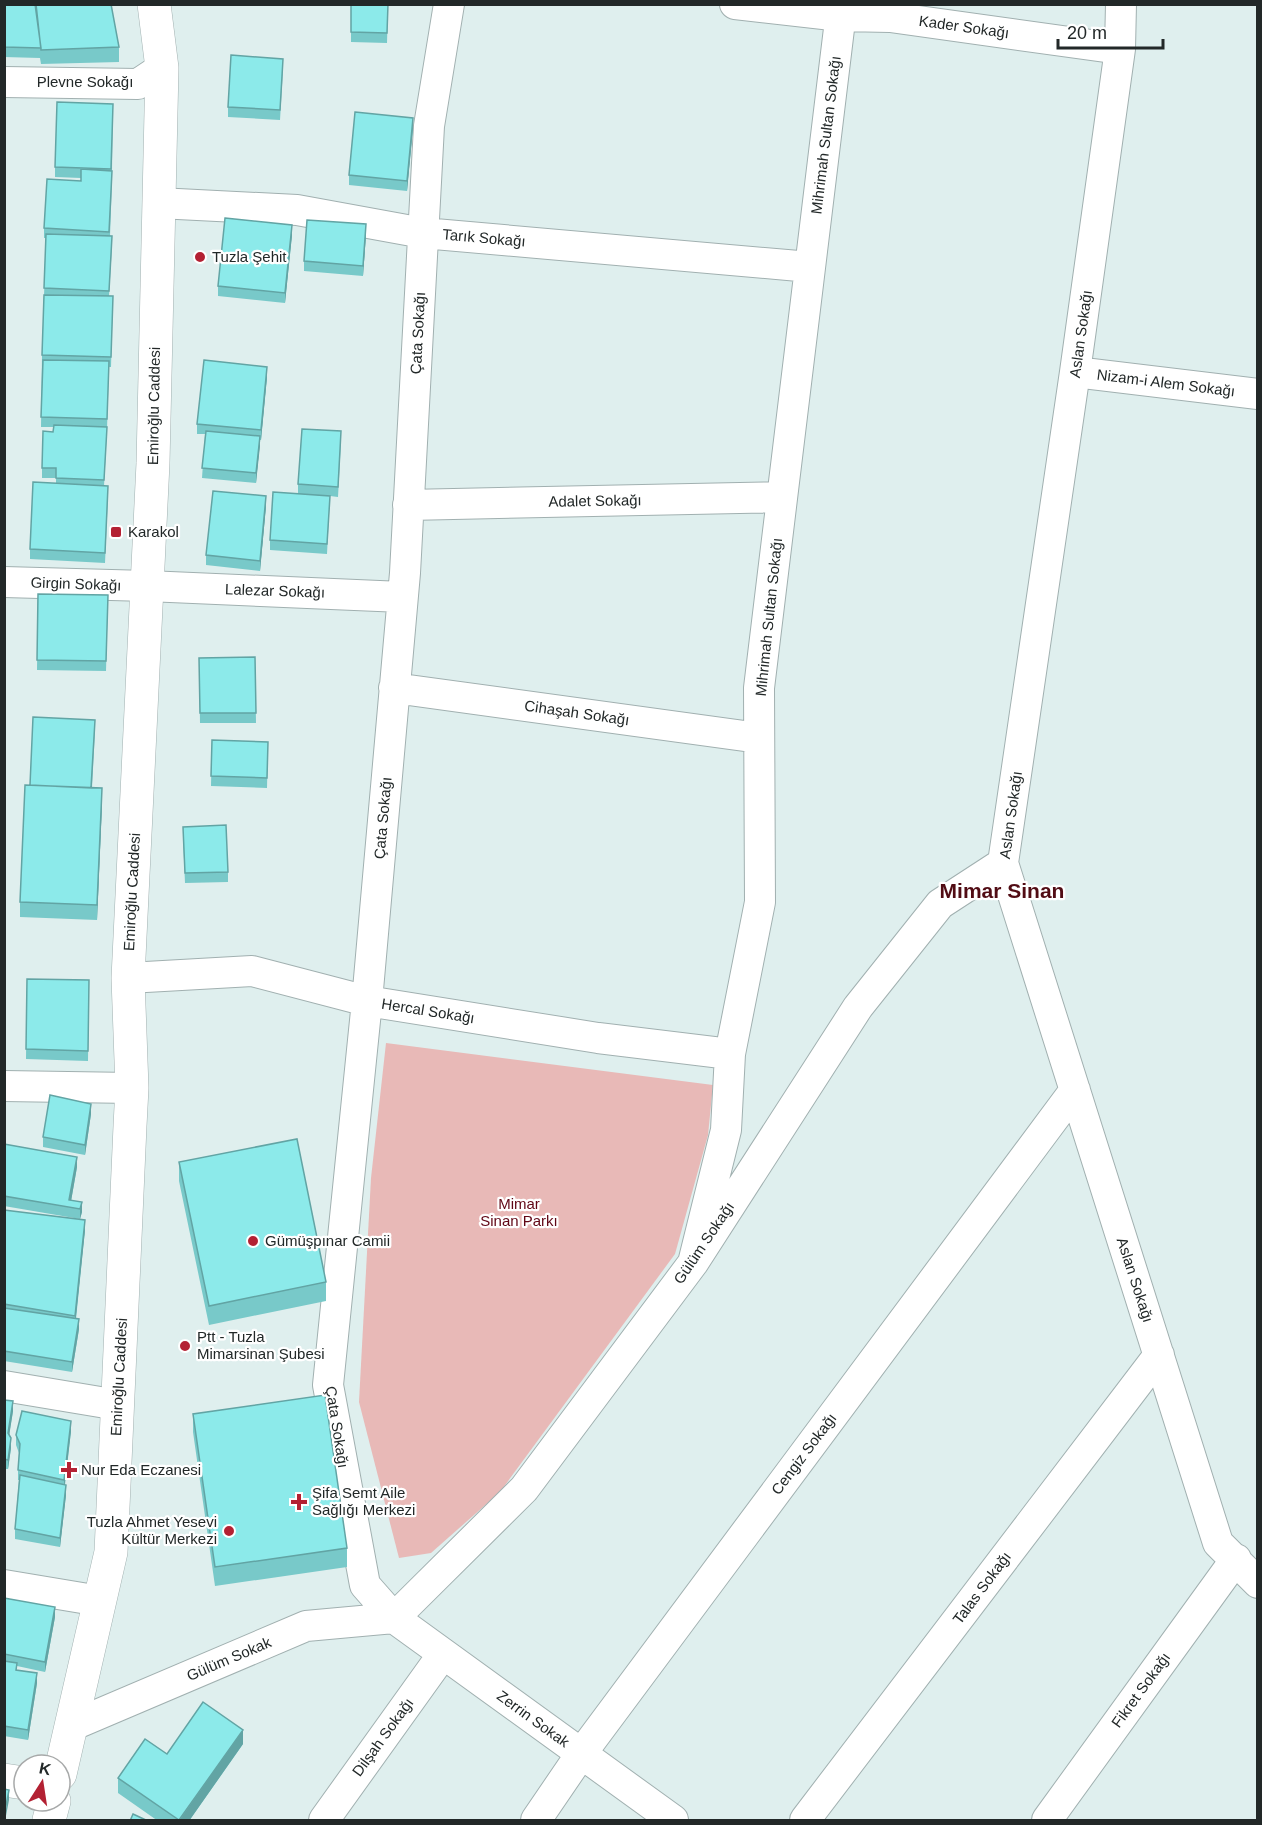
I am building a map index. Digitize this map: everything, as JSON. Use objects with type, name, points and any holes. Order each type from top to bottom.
[{"type":"street","name":"Emiroğlu Caddesi","points":[[65,1753],[111,1552],[132,1088],[128,978],[153,463],[162,68],[154,4]]},
{"type":"street","name":"Çata Sokağı","points":[[394,1618],[365,1585],[328,1385],[367,1001],[402,597],[429,126],[449,4]]},
{"type":"street","name":"Kader Sokağı","points":[[735,4],[842,10],[1120,49]]},
{"type":"street","name":"Aslan Sokağı","points":[[1121,4],[1120,49],[1076,372],[1003,863],[1218,1543],[1257,1583]]},
{"type":"street","name":"Mihrimah Sultan Sokağı","points":[[693,1263],[726,1130],[730,1054],[760,902],[759,688],[842,10]]},
{"type":"street","name":"Plevne Sokağı","points":[[4,82],[138,84],[162,68]]},
{"type":"street","name":"Tarık Sokağı","points":[[159,203],[297,210],[423,233],[810,267]]},
{"type":"street","name":"Nizam-i Alem Sokağı","points":[[1076,372],[1257,393]]},
{"type":"street","name":"Adalet Sokağı","points":[[408,505],[782,497]]},
{"type":"street","name":"Girgin Sokağı","points":[[4,582],[147,586]]},
{"type":"street","name":"Lalezar Sokağı","points":[[147,586],[402,597]]},
{"type":"street","name":"Cihaşah Sokağı","points":[[394,688],[759,738]]},
{"type":"street","name":"Gülüm Sokağı","points":[[394,1618],[524,1489],[693,1263],[858,1007],[940,904],[1003,863]]},
{"type":"street","name":"Hercal Sokağı","points":[[128,978],[252,971],[367,1001],[598,1038],[730,1054]]},
{"type":"street","points":[[4,1086],[132,1088]]},
{"type":"street","name":"Cengiz Sokağı","points":[[536,1821],[580,1754],[1075,1090]]},
{"type":"street","name":"Talas Sokağı","points":[[805,1821],[1159,1355]]},
{"type":"street","points":[[4,1386],[118,1405]]},
{"type":"street","name":"Fikret Sokağı","points":[[1047,1821],[1236,1559]]},
{"type":"street","points":[[4,1585],[100,1601]]},
{"type":"street","name":"Zerrin Sokak","points":[[394,1618],[673,1821]]},
{"type":"street","name":"Gülüm Sokak","points":[[71,1726],[306,1626],[394,1618]]},
{"type":"street","name":"Dilşah Sokağı","points":[[324,1821],[443,1654]]},
{"type":"green space","name":"Mimar Sinan Parkı","points":[[386,1043],[713,1085],[708,1135],[675,1254],[500,1492],[431,1553],[399,1558],[359,1402],[371,1178]]},
{"type":"building","points":[[4,4],[35,4],[41,48],[4,47]]},
{"type":"building","points":[[36,4],[111,4],[119,47],[41,50]]},
{"type":"building","points":[[351,4],[388,4],[387,33],[351,32]]},
{"type":"building","points":[[231,55],[283,59],[280,110],[228,107]]},
{"type":"building","points":[[57,102],[113,104],[111,169],[55,167]]},
{"type":"building","points":[[355,112],[413,118],[407,181],[349,175]]},
{"type":"building","points":[[81,169],[112,171],[109,232],[44,228],[47,179],[81,181]]},
{"type":"building","points":[[225,218],[292,225],[285,293],[218,286]]},
{"type":"building","points":[[307,220],[366,224],[363,266],[304,261]]},
{"type":"building","points":[[46,234],[112,236],[109,291],[44,288]]},
{"type":"building","points":[[44,295],[113,296],[111,357],[42,355]]},
{"type":"building","points":[[43,360],[109,361],[107,419],[41,417]]},
{"type":"building","points":[[204,360],[267,367],[261,430],[197,424]]},
{"type":"building","points":[[54,425],[107,427],[104,480],[56,478],[56,468],[42,468],[43,431],[53,432]]},
{"type":"building","points":[[302,429],[341,431],[338,487],[298,484]]},
{"type":"building","points":[[206,431],[260,436],[256,473],[202,468]]},
{"type":"building","points":[[33,482],[108,486],[105,553],[30,549]]},
{"type":"building","points":[[213,491],[266,496],[260,561],[206,555]]},
{"type":"building","points":[[273,492],[330,496],[327,544],[270,540]]},
{"type":"building","points":[[38,594],[108,595],[106,661],[37,660]]},
{"type":"building","points":[[255,657],[256,713],[200,713],[199,658]]},
{"type":"building","points":[[33,717],[95,720],[91,788],[30,785]]},
{"type":"building","points":[[212,740],[268,742],[267,778],[211,776]]},
{"type":"building","points":[[25,785],[102,788],[97,905],[20,902]]},
{"type":"building","points":[[226,825],[228,872],[185,873],[183,827]]},
{"type":"building","points":[[27,979],[89,980],[88,1051],[26,1049]]},
{"type":"building","points":[[50,1095],[91,1104],[85,1145],[43,1137]]},
{"type":"building","name":"Gümüşpınar Camii","points":[[297,1139],[326,1282],[209,1306],[179,1162]]},
{"type":"building","points":[[4,1144],[77,1157],[69,1200],[82,1202],[80,1209],[4,1196]]},
{"type":"building","points":[[4,1210],[85,1220],[75,1316],[4,1304]]},
{"type":"building","points":[[4,1308],[79,1319],[72,1362],[4,1351]]},
{"type":"building","points":[[325,1395],[347,1548],[215,1567],[193,1414]]},
{"type":"building","points":[[4,1400],[13,1401],[8,1433],[11,1438],[8,1460],[4,1459]]},
{"type":"building","points":[[22,1411],[71,1421],[64,1480],[18,1470],[20,1444],[16,1435]]},
{"type":"building","points":[[20,1475],[66,1485],[60,1538],[15,1529]]},
{"type":"building","points":[[4,1598],[55,1607],[45,1662],[4,1654]]},
{"type":"building","points":[[4,1661],[17,1663],[16,1670],[37,1673],[28,1730],[4,1726]]},
{"type":"building","points":[[203,1702],[243,1730],[179,1820],[118,1778],[145,1739],[167,1754]]},
{"type":"building","points":[[4,1789],[9,1790],[4,1816]]},
{"type":"building","points":[[133,1814],[148,1821],[130,1821]]},
{"type":"place","name":"Tuzla Şehit","points":[[200,257]]},
{"type":"place","name":"Karakol","points":[[116,532]]},
{"type":"place","name":"Gümüşpınar Camii","points":[[253,1241]]},
{"type":"place","name":"Ptt - Tuzla Mimarsinan Şubesi","points":[[185,1346]]},
{"type":"place","name":"Nur Eda Eczanesi","points":[[69,1470]]},
{"type":"place","name":"Şifa Semt Aile Sağlığı Merkezi","points":[[299,1502]]},
{"type":"place","name":"Tuzla Ahmet Yesevi Kültür Merkezi","points":[[229,1531]]},
{"type":"district","name":"Mimar Sinan","points":[[1002,891]]}]
